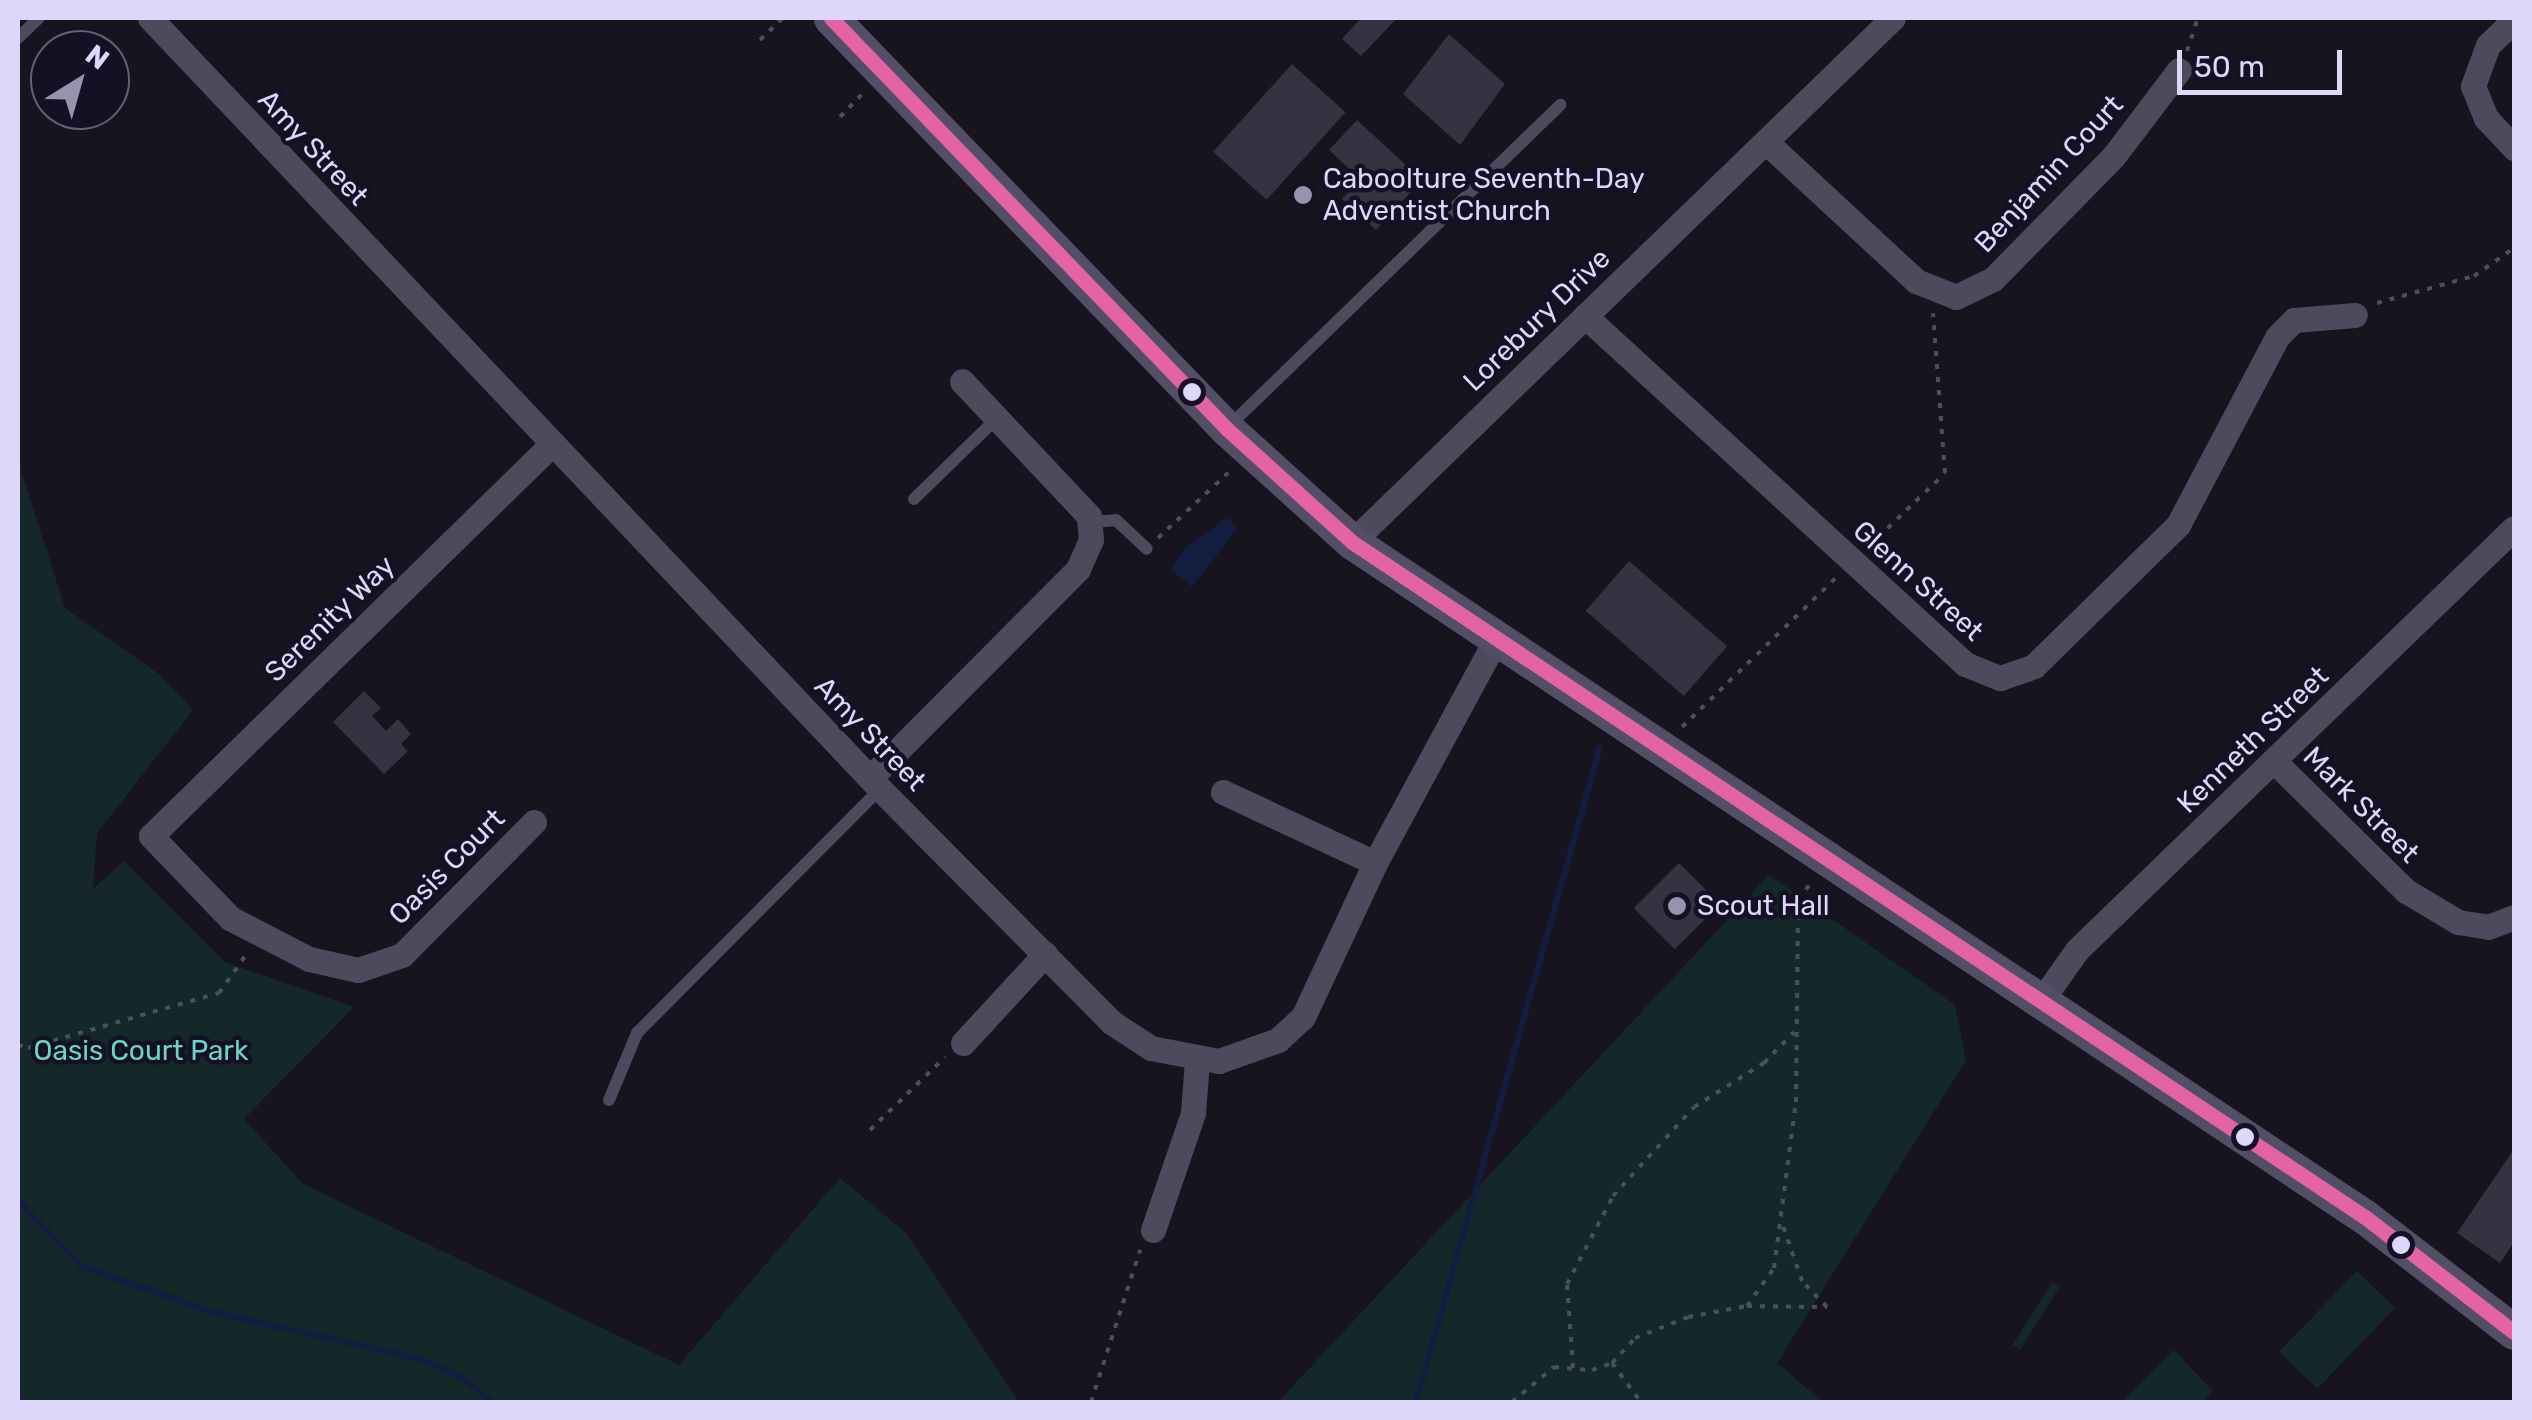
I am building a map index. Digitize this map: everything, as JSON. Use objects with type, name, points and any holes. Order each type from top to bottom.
[{"type":"main road","points":[[831,18],[1226,429],[1352,542],[2393,1237],[2514,1332]]},
{"type":"main road","points":[[2393,1237],[2454,1264],[2514,1306]]},
{"type":"street","name":"Lorebury Drive","points":[[1352,542],[1893,18]]},
{"type":"street","points":[[2514,20],[2488,45],[2473,86],[2486,118],[2514,148]]},
{"type":"street","name":"Amy Street","points":[[164,22],[552,445],[875,783],[1130,1038],[1197,1061],[1239,1056],[1278,1040],[1302,1017],[1325,982],[1375,863],[1497,638]]},
{"type":"street","name":"Benjamin Court","points":[[1766,142],[1916,280],[1956,297],[1993,279],[2113,157],[2179,70]]},
{"type":"street","name":"Glenn Street","points":[[1585,316],[1965,664],[2000,678],[2034,666],[2178,525],[2277,337],[2305,317],[2355,315]]},
{"type":"street","points":[[875,783],[1078,570],[1091,540],[1090,522],[962,381]]},
{"type":"street","name":"Serenity Way","points":[[151,836],[552,445]]},
{"type":"street","name":"Kenneth Street","points":[[2041,1001],[2077,950],[2514,528]]},
{"type":"street","name":"Mark Street","points":[[2275,762],[2406,891],[2458,922],[2488,927],[2514,917]]},
{"type":"street","points":[[1223,792],[1375,863]]},
{"type":"street","name":"Oasis Court","points":[[151,836],[230,918],[334,968],[381,965],[402,954],[534,822]]},
{"type":"street","points":[[963,1043],[1045,954]]},
{"type":"street","points":[[1153,1230],[1193,1113],[1197,1061]]},
{"type":"lane","points":[[18,38],[39,18]]},
{"type":"lane","points":[[1226,429],[1560,105]]},
{"type":"lane","points":[[914,498],[997,418]]},
{"type":"lane","points":[[1090,522],[1116,520],[1142,545]]},
{"type":"lane","points":[[609,1100],[637,1033],[875,783]]},
{"type":"path","points":[[760,40],[783,18]]},
{"type":"path","points":[[2179,70],[2198,18]]},
{"type":"path","points":[[840,117],[865,91]]},
{"type":"path","points":[[2355,315],[2385,298],[2474,276],[2514,248]]},
{"type":"path","points":[[1142,545],[1145,534],[1157,538],[1228,472]]},
{"type":"path","points":[[1748,1306],[1774,1268],[1782,1221],[1796,1102],[1798,900],[1814,879]]},
{"type":"path","points":[[18,1045],[28,1048],[219,993],[260,934]]},
{"type":"path","points":[[1573,1368],[1567,1284],[1614,1196],[1694,1106],[1764,1063],[1794,1032]]},
{"type":"path","points":[[870,1130],[963,1043]]},
{"type":"path","points":[[1512,1402],[1554,1367],[1612,1363],[1635,1338],[1688,1317],[1748,1306],[1828,1308],[1802,1281],[1782,1221]]},
{"type":"path","points":[[1091,1402],[1136,1255],[1153,1230]]},
{"type":"path","points":[[1612,1363],[1641,1402]]},
{"type":"green space","name":"Oasis Court Park","points":[[18,461],[65,608],[159,674],[193,710],[97,833],[93,889],[124,861],[225,962],[354,1007],[244,1119],[303,1184],[679,1365],[840,1178],[907,1234],[1019,1402],[18,1402]]},
{"type":"green space","points":[[1769,875],[1955,1005],[1966,1060],[1777,1363],[1823,1402],[1278,1402]]},
{"type":"green space","points":[[2357,1271],[2395,1308],[2317,1388],[2279,1352]]},
{"type":"green space","points":[[2052,1282],[2060,1287],[2020,1350],[2013,1345]]},
{"type":"green space","points":[[2174,1350],[2213,1391],[2202,1402],[2122,1402]]},
{"type":"water","points":[[1227,517],[1238,528],[1192,587],[1171,571],[1182,551]]},
{"type":"building","points":[[1361,18],[1397,18],[1361,56],[1342,39]]},
{"type":"building","points":[[1449,34],[1505,84],[1460,145],[1403,94]]},
{"type":"building","points":[[1292,64],[1346,112],[1267,200],[1213,152]]},
{"type":"building","points":[[1357,120],[1422,180],[1376,230],[1342,199],[1360,179],[1329,150]]},
{"type":"building","points":[[1629,561],[1727,646],[1684,696],[1586,611]]},
{"type":"building","points":[[364,691],[381,708],[372,716],[386,731],[398,719],[411,734],[401,744],[408,751],[384,774],[333,722]]},
{"type":"building","name":"Scout Hall","points":[[1679,863],[1720,904],[1675,949],[1634,908]]},
{"type":"building","points":[[2514,1149],[2514,1242],[2500,1263],[2457,1233]]},
{"type":"waterway","points":[[1416,1402],[1600,747]]},
{"type":"waterway","points":[[18,1200],[81,1266],[209,1311],[421,1359],[463,1378],[492,1402]]},
{"type":"transit line","points":[[831,18],[1227,429],[1352,542],[2365,1217],[2514,1332]]},
{"type":"place","name":"Caboolture Seventh-Day Adventist Church","points":[[1303,195]]},
{"type":"place","name":"Scout Hall","points":[[1677,906]]}]
